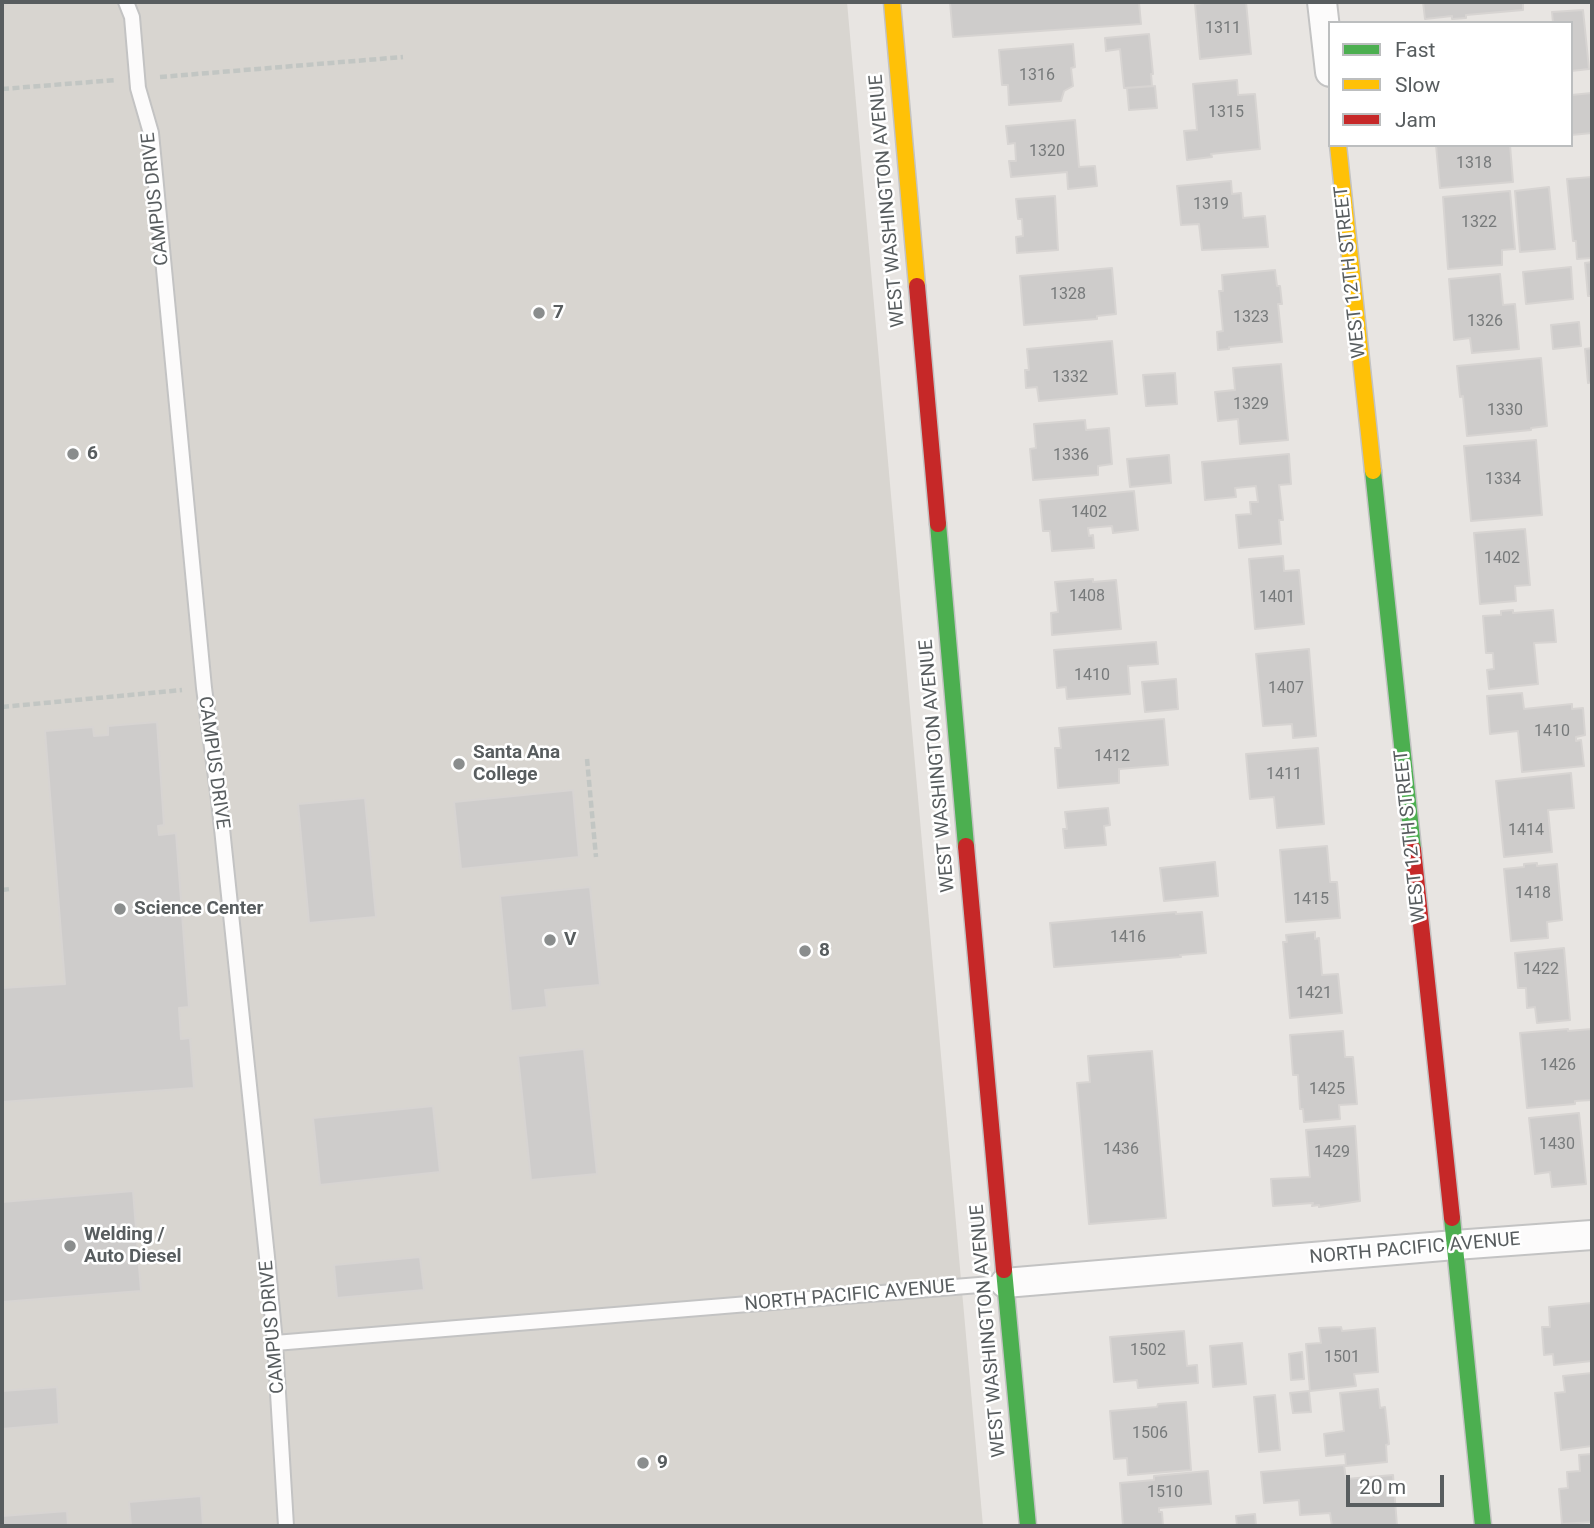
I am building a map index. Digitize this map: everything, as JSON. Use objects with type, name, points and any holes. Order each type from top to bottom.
[{"type":"street","name":"WEST WASHINGTON AVENUE","points":[[892,2],[1028,1526]]},
{"type":"street","points":[[1322,2],[1328,54]]},
{"type":"street","name":"WEST 12TH STREET","points":[[1338,147],[1483,1526]]},
{"type":"street","name":"NORTH PACIFIC AVENUE","points":[[1005,1283],[1592,1235]]},
{"type":"lane","name":"CAMPUS DRIVE","points":[[126,2],[132,17],[138,88],[151,133],[204,688],[219,800],[275,1343],[286,1526]]},
{"type":"lane","points":[[132,17],[134,2]]},
{"type":"lane","name":"NORTH PACIFIC AVENUE","points":[[275,1343],[1005,1283]]},
{"type":"path","points":[[2,89],[403,57]]},
{"type":"path","points":[[2,707],[204,688]]},
{"type":"path","points":[[587,759],[596,857]]},
{"type":"path","points":[[2,890],[10,889]]},
{"type":"shaded area","name":"Santa Ana College","points":[[2,2],[847,2],[983,1526],[2,1526]]},
{"type":"building","points":[[950,2],[1139,2],[1141,24],[953,37]]},
{"type":"building","points":[[1246,2],[1251,54],[1200,59],[1195,4]]},
{"type":"building","points":[[1423,2],[1523,2],[1523,10],[1466,15],[1466,18],[1452,19],[1452,16],[1425,19]]},
{"type":"building","points":[[1583,10],[1589,69],[1573,71],[1573,21],[1553,21],[1552,12]]},
{"type":"building","points":[[1149,34],[1152,86],[1124,88],[1120,49],[1106,51],[1105,38]]},
{"type":"building","points":[[1073,44],[1073,86],[1064,91],[1061,101],[1009,105],[1008,85],[1002,85],[999,50]]},
{"type":"building","points":[[1237,80],[1238,95],[1255,94],[1260,149],[1211,154],[1212,157],[1187,160],[1184,131],[1197,130],[1193,84]]},
{"type":"building","points":[[1155,86],[1157,108],[1129,110],[1127,88]]},
{"type":"building","points":[[1592,93],[1592,133],[1573,135],[1573,95]]},
{"type":"building","points":[[1075,120],[1079,167],[1095,166],[1097,186],[1068,189],[1067,172],[1011,177],[1009,161],[1016,161],[1015,143],[1008,144],[1006,126]]},
{"type":"building","points":[[1436,147],[1510,147],[1513,182],[1440,188]]},
{"type":"building","points":[[1592,177],[1592,258],[1577,259],[1567,179]]},
{"type":"building","points":[[1231,181],[1232,194],[1241,193],[1243,218],[1265,216],[1268,247],[1202,250],[1199,224],[1181,225],[1177,186]]},
{"type":"building","points":[[1549,187],[1555,249],[1520,252],[1515,191]]},
{"type":"building","points":[[1510,191],[1515,249],[1502,250],[1502,265],[1448,269],[1443,197]]},
{"type":"building","points":[[1055,196],[1058,250],[1017,253],[1016,237],[1023,236],[1022,219],[1018,219],[1016,199]]},
{"type":"building","points":[[1592,262],[1592,296],[1588,296],[1585,263]]},
{"type":"building","points":[[1571,267],[1573,299],[1526,304],[1523,272]]},
{"type":"building","points":[[1112,268],[1116,314],[1097,316],[1097,319],[1024,325],[1020,276]]},
{"type":"building","points":[[1275,270],[1282,304],[1278,304],[1282,342],[1218,350],[1217,332],[1223,331],[1219,291],[1223,291],[1222,275]]},
{"type":"building","points":[[1500,274],[1503,305],[1515,304],[1519,349],[1472,353],[1470,338],[1454,340],[1449,279]]},
{"type":"building","points":[[1579,322],[1581,346],[1553,349],[1551,325]]},
{"type":"building","points":[[1112,341],[1117,394],[1039,401],[1037,387],[1026,388],[1025,370],[1029,370],[1027,349]]},
{"type":"building","points":[[1592,348],[1592,382],[1588,383],[1585,349]]},
{"type":"building","points":[[1541,358],[1547,426],[1467,436],[1457,366]]},
{"type":"building","points":[[1281,364],[1288,440],[1240,444],[1238,419],[1218,421],[1215,392],[1235,390],[1233,368]]},
{"type":"building","points":[[1175,373],[1177,404],[1146,406],[1143,375]]},
{"type":"building","points":[[1085,420],[1086,430],[1109,428],[1112,464],[1098,466],[1098,475],[1033,480],[1030,449],[1036,448],[1034,424]]},
{"type":"building","points":[[1536,440],[1542,515],[1471,521],[1464,446]]},
{"type":"building","points":[[1289,454],[1291,484],[1279,485],[1283,520],[1279,520],[1281,544],[1239,548],[1236,515],[1251,514],[1250,502],[1258,502],[1256,486],[1235,488],[1236,497],[1205,500],[1202,462]]},
{"type":"building","points":[[1169,455],[1171,483],[1130,487],[1127,459]]},
{"type":"building","points":[[1134,491],[1138,530],[1113,533],[1112,526],[1088,528],[1089,536],[1093,535],[1094,548],[1052,551],[1050,531],[1043,531],[1040,500]]},
{"type":"building","points":[[1525,529],[1530,585],[1515,586],[1516,601],[1480,604],[1474,533]]},
{"type":"building","points":[[1283,556],[1284,571],[1299,570],[1304,624],[1255,629],[1249,559]]},
{"type":"building","points":[[1093,579],[1093,582],[1116,580],[1121,629],[1052,635],[1051,613],[1058,612],[1055,582]]},
{"type":"building","points":[[1513,610],[1513,613],[1553,610],[1556,642],[1534,643],[1538,684],[1489,689],[1487,670],[1494,669],[1493,653],[1486,653],[1483,616],[1501,615],[1501,611]]},
{"type":"building","points":[[1156,642],[1158,664],[1128,666],[1130,694],[1067,699],[1066,687],[1057,688],[1054,650]]},
{"type":"building","points":[[1309,649],[1316,736],[1293,738],[1292,724],[1263,726],[1256,654]]},
{"type":"building","points":[[1176,679],[1178,709],[1145,712],[1142,682]]},
{"type":"building","points":[[1522,693],[1524,709],[1572,704],[1572,709],[1583,708],[1585,735],[1576,737],[1576,741],[1581,740],[1584,766],[1522,772],[1518,731],[1490,734],[1487,696]]},
{"type":"building","points":[[1164,719],[1168,765],[1119,769],[1119,783],[1058,788],[1055,748],[1061,748],[1059,728]]},
{"type":"building","name":"Science Center","points":[[157,722],[164,825],[158,826],[159,835],[176,833],[189,1007],[179,1008],[181,1039],[190,1038],[194,1088],[2,1102],[2,988],[65,984],[45,731],[93,727],[94,736],[108,735],[108,726]]},
{"type":"building","points":[[1318,748],[1324,824],[1277,828],[1274,797],[1250,799],[1246,754]]},
{"type":"building","points":[[1571,773],[1574,808],[1548,810],[1552,852],[1504,857],[1496,781]]},
{"type":"building","points":[[573,790],[579,857],[461,869],[454,802]]},
{"type":"building","points":[[365,798],[376,917],[309,923],[298,804]]},
{"type":"building","points":[[1108,808],[1110,825],[1104,826],[1106,845],[1065,848],[1065,812]]},
{"type":"building","points":[[1327,846],[1330,882],[1337,882],[1340,918],[1286,922],[1280,850]]},
{"type":"building","points":[[1215,862],[1218,896],[1164,901],[1160,868]]},
{"type":"building","points":[[1537,863],[1537,866],[1557,864],[1562,920],[1547,922],[1548,938],[1511,941],[1504,869]]},
{"type":"building","name":"V","points":[[590,887],[600,985],[545,990],[547,1007],[511,1011],[500,896]]},
{"type":"building","points":[[1202,912],[1206,953],[1054,967],[1050,923]]},
{"type":"building","points":[[1315,932],[1315,939],[1319,938],[1322,975],[1338,974],[1342,1013],[1290,1018],[1283,942],[1287,942],[1286,935]]},
{"type":"building","points":[[1564,948],[1570,1020],[1537,1023],[1535,1007],[1527,1008],[1526,988],[1518,988],[1515,953]]},
{"type":"building","points":[[1592,1029],[1592,1100],[1527,1108],[1520,1033]]},
{"type":"building","points":[[1343,1031],[1345,1057],[1353,1057],[1357,1104],[1339,1105],[1340,1119],[1304,1122],[1303,1109],[1300,1109],[1298,1075],[1293,1075],[1290,1035]]},
{"type":"building","points":[[584,1049],[597,1174],[531,1180],[518,1056]]},
{"type":"building","points":[[1152,1051],[1166,1218],[1089,1224],[1077,1083],[1090,1082],[1088,1056]]},
{"type":"building","points":[[433,1106],[440,1172],[320,1185],[313,1118]]},
{"type":"building","points":[[1579,1113],[1586,1184],[1552,1187],[1550,1172],[1535,1174],[1529,1118]]},
{"type":"building","points":[[1355,1126],[1360,1201],[1319,1207],[1312,1206],[1313,1203],[1273,1206],[1271,1179],[1310,1177],[1306,1130]]},
{"type":"building","name":"Welding / Auto Diesel","points":[[133,1191],[141,1291],[2,1302],[2,1202]]},
{"type":"building","points":[[420,1257],[424,1290],[337,1298],[334,1265]]},
{"type":"building","points":[[1592,1303],[1592,1361],[1554,1365],[1553,1354],[1544,1355],[1542,1327],[1550,1327],[1549,1307]]},
{"type":"building","points":[[1341,1327],[1342,1331],[1375,1328],[1378,1372],[1354,1374],[1356,1386],[1310,1391],[1306,1344],[1321,1343],[1319,1328]]},
{"type":"building","points":[[1184,1331],[1187,1366],[1197,1365],[1198,1383],[1138,1388],[1137,1380],[1114,1382],[1110,1337]]},
{"type":"building","points":[[1242,1343],[1246,1384],[1213,1387],[1210,1346]]},
{"type":"building","points":[[1302,1352],[1304,1379],[1291,1380],[1289,1354]]},
{"type":"building","points":[[1592,1373],[1592,1446],[1561,1450],[1555,1393],[1565,1392],[1563,1376]]},
{"type":"building","points":[[57,1387],[59,1424],[2,1429],[2,1391]]},
{"type":"building","points":[[1378,1389],[1380,1408],[1385,1407],[1389,1444],[1386,1445],[1387,1462],[1346,1466],[1345,1454],[1326,1456],[1324,1434],[1344,1431],[1340,1393]]},
{"type":"building","points":[[1309,1391],[1311,1412],[1293,1413],[1290,1393]]},
{"type":"building","points":[[1275,1395],[1280,1450],[1259,1452],[1254,1397]]},
{"type":"building","points":[[1186,1402],[1191,1470],[1128,1475],[1127,1458],[1114,1459],[1110,1411]]},
{"type":"building","points":[[1592,1454],[1592,1522],[1562,1524],[1559,1489],[1568,1488],[1567,1472],[1580,1471],[1579,1455]]},
{"type":"building","points":[[1344,1465],[1346,1479],[1393,1475],[1397,1526],[1332,1526],[1330,1513],[1300,1515],[1299,1500],[1264,1503],[1261,1472]]},
{"type":"building","points":[[1208,1471],[1211,1504],[1159,1508],[1163,1526],[1123,1526],[1120,1483],[1154,1480],[1154,1476]]},
{"type":"building","points":[[201,1496],[203,1526],[131,1526],[129,1502]]},
{"type":"building","points":[[67,1511],[68,1526],[2,1526],[2,1516]]},
{"type":"building","points":[[1255,1514],[1256,1526],[1237,1526],[1236,1516]]},
{"type":"traffic: fast","points":[[1373,471],[1413,849]]},
{"type":"traffic: fast","points":[[938,524],[966,846]]},
{"type":"traffic: fast","points":[[1452,1218],[1483,1526]]},
{"type":"traffic: fast","points":[[1004,1270],[1028,1526]]},
{"type":"traffic: slow","points":[[892,2],[917,286]]},
{"type":"traffic: slow","points":[[1338,147],[1373,471]]},
{"type":"traffic: jam","points":[[917,286],[938,524]]},
{"type":"traffic: jam","points":[[966,846],[1004,1270]]},
{"type":"traffic: jam","points":[[1413,849],[1452,1218]]},
{"type":"place","name":"7","points":[[539,313]]},
{"type":"place","name":"6","points":[[73,454]]},
{"type":"place","name":"Santa Ana College","points":[[459,764]]},
{"type":"place","name":"Science Center","points":[[120,909]]},
{"type":"place","name":"V","points":[[550,940]]},
{"type":"place","name":"8","points":[[805,951]]},
{"type":"place","name":"Welding / Auto Diesel","points":[[70,1246]]},
{"type":"place","name":"9","points":[[643,1463]]}]
